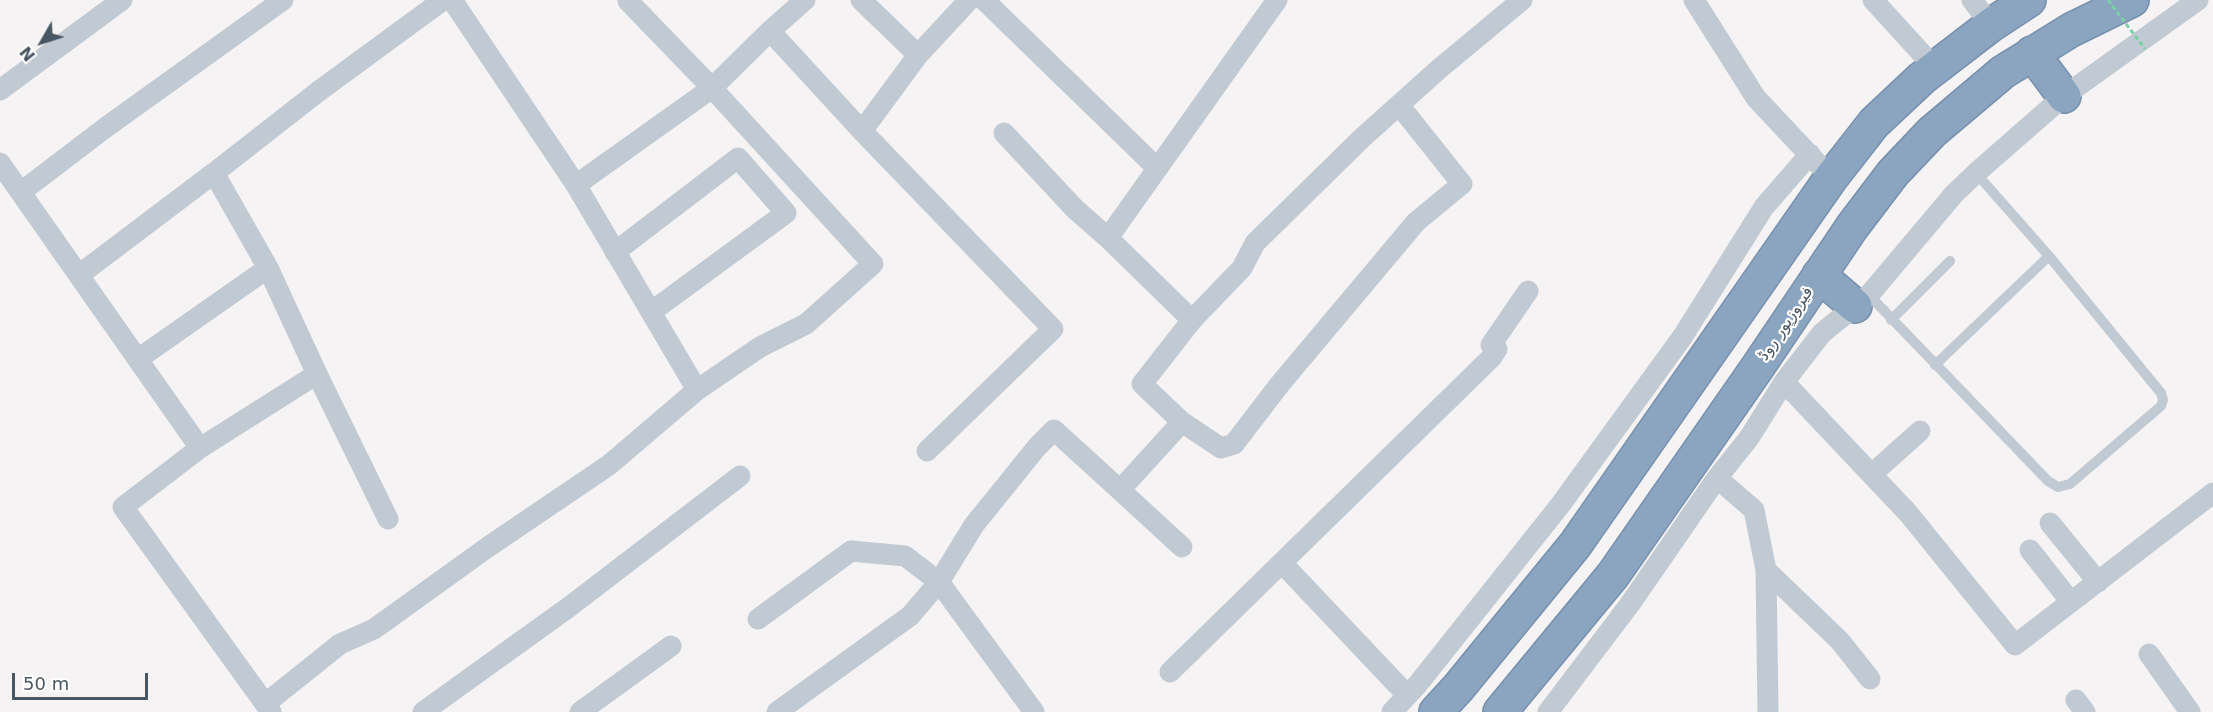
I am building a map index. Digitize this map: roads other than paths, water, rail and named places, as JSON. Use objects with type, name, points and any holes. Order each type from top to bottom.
[{"type":"highway","points":[[1436,712],[1575,545],[1820,166],[1874,123],[1935,68],[2029,0]]},
{"type":"highway","name":"فیروزپور روڈ","points":[[1500,712],[1613,575],[1819,275],[1893,173],[1925,140],[2003,72],[2071,30],[2132,0]]},
{"type":"highway","points":[[2032,53],[2064,96]]},
{"type":"highway","points":[[1819,275],[1862,301]]},
{"type":"highway","points":[[1575,545],[1613,575]]},
{"type":"street","points":[[0,90],[122,0]]},
{"type":"street","points":[[21,192],[105,128],[283,0]]},
{"type":"street","points":[[79,275],[319,90],[443,0]]},
{"type":"street","points":[[452,0],[576,185],[697,390]]},
{"type":"street","points":[[576,185],[712,88],[805,0]]},
{"type":"street","points":[[861,0],[918,55]]},
{"type":"street","points":[[862,131],[918,55],[969,0]]},
{"type":"street","points":[[984,0],[1157,168]]},
{"type":"street","points":[[1108,237],[1277,0]]},
{"type":"street","points":[[1399,105],[1462,184],[1416,222],[1280,384],[1234,444],[1221,448],[1182,422],[1142,384],[1192,320],[1242,268],[1255,243],[1362,138],[1399,105],[1522,0]]},
{"type":"street","points":[[1392,712],[1562,504],[1683,336],[1764,207],[1820,166],[1756,98],[1694,0]]},
{"type":"street","points":[[1873,0],[1935,68]]},
{"type":"street","points":[[1972,0],[1991,26]]},
{"type":"street","points":[[1548,712],[1630,604],[1717,478],[1749,438],[1784,382],[1822,333],[1862,301],[1976,173],[2064,96],[2198,0]]},
{"type":"street","points":[[317,374],[201,448],[123,507],[268,708],[340,644],[374,629],[488,547],[609,465],[697,390],[760,347],[806,324],[873,264],[712,88],[628,1]]},
{"type":"street","points":[[770,31],[862,131],[1053,329],[927,451]]},
{"type":"street","points":[[1004,133],[1076,209],[1108,237],[1192,320]]},
{"type":"street","points":[[615,252],[738,158],[786,213],[651,312]]},
{"type":"street","points":[[0,163],[201,448]]},
{"type":"street","points":[[214,173],[268,268],[388,519]]},
{"type":"street","points":[[138,359],[268,268]]},
{"type":"street","points":[[1170,672],[1492,357],[1497,349],[1491,345],[1528,291]]},
{"type":"street","points":[[1784,382],[1908,513],[2015,645],[2213,493]]},
{"type":"street","points":[[1120,490],[1182,422]]},
{"type":"street","points":[[777,712],[910,616],[939,582],[974,525],[1037,447],[1054,430],[1182,547]]},
{"type":"street","points":[[1872,474],[1920,431]]},
{"type":"street","points":[[423,712],[569,607],[740,476]]},
{"type":"street","points":[[1717,478],[1754,510],[1766,570],[1768,712]]},
{"type":"street","points":[[2050,523],[2098,582]]},
{"type":"street","points":[[2030,550],[2071,603]]},
{"type":"street","points":[[758,619],[851,551],[904,556],[939,582],[1034,712]]},
{"type":"street","points":[[1282,563],[1407,695]]},
{"type":"street","points":[[1766,570],[1840,641],[1870,679]]},
{"type":"street","points":[[580,712],[671,646]]},
{"type":"street","points":[[2149,654],[2190,712]]},
{"type":"lane","points":[[1862,301],[1892,320],[2048,481],[2058,487],[2070,484],[2161,406],[2163,400],[2161,393],[2049,256],[1976,173]]},
{"type":"lane","points":[[1935,365],[2049,256]]},
{"type":"lane","points":[[1892,320],[1950,261]]}]
